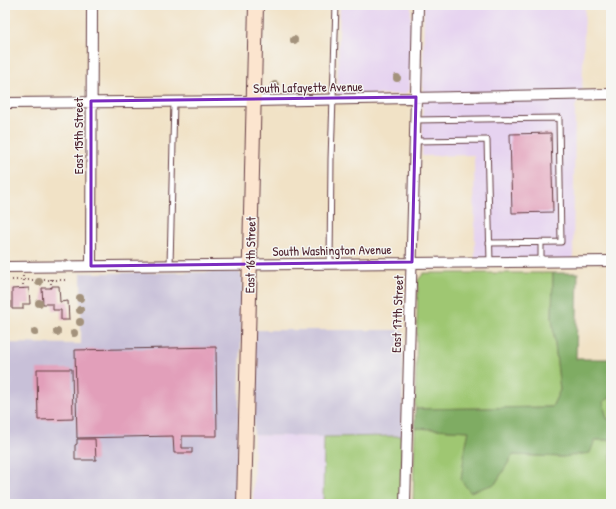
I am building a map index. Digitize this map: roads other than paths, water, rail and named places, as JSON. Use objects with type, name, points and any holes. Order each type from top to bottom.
[{"type":"main road","name":"East 16th Street","points":[[244,504],[256,5]]},
{"type":"street","name":"East 15th Street","points":[[91,266],[92,5]]},
{"type":"street","name":"East 17th Street","points":[[405,504],[418,5]]},
{"type":"street","name":"South Lafayette Avenue","points":[[5,103],[91,101],[254,101],[611,94]]},
{"type":"street","name":"South Washington Avenue","points":[[5,267],[611,261]]},
{"type":"lane","points":[[330,263],[336,5]]},
{"type":"lane","points":[[170,265],[174,102]]},
{"type":"lane","points":[[416,120],[560,118],[561,242],[489,243]]},
{"type":"lane","points":[[415,141],[487,140],[490,262]]},
{"type":"lane","points":[[541,242],[541,262]]}]
